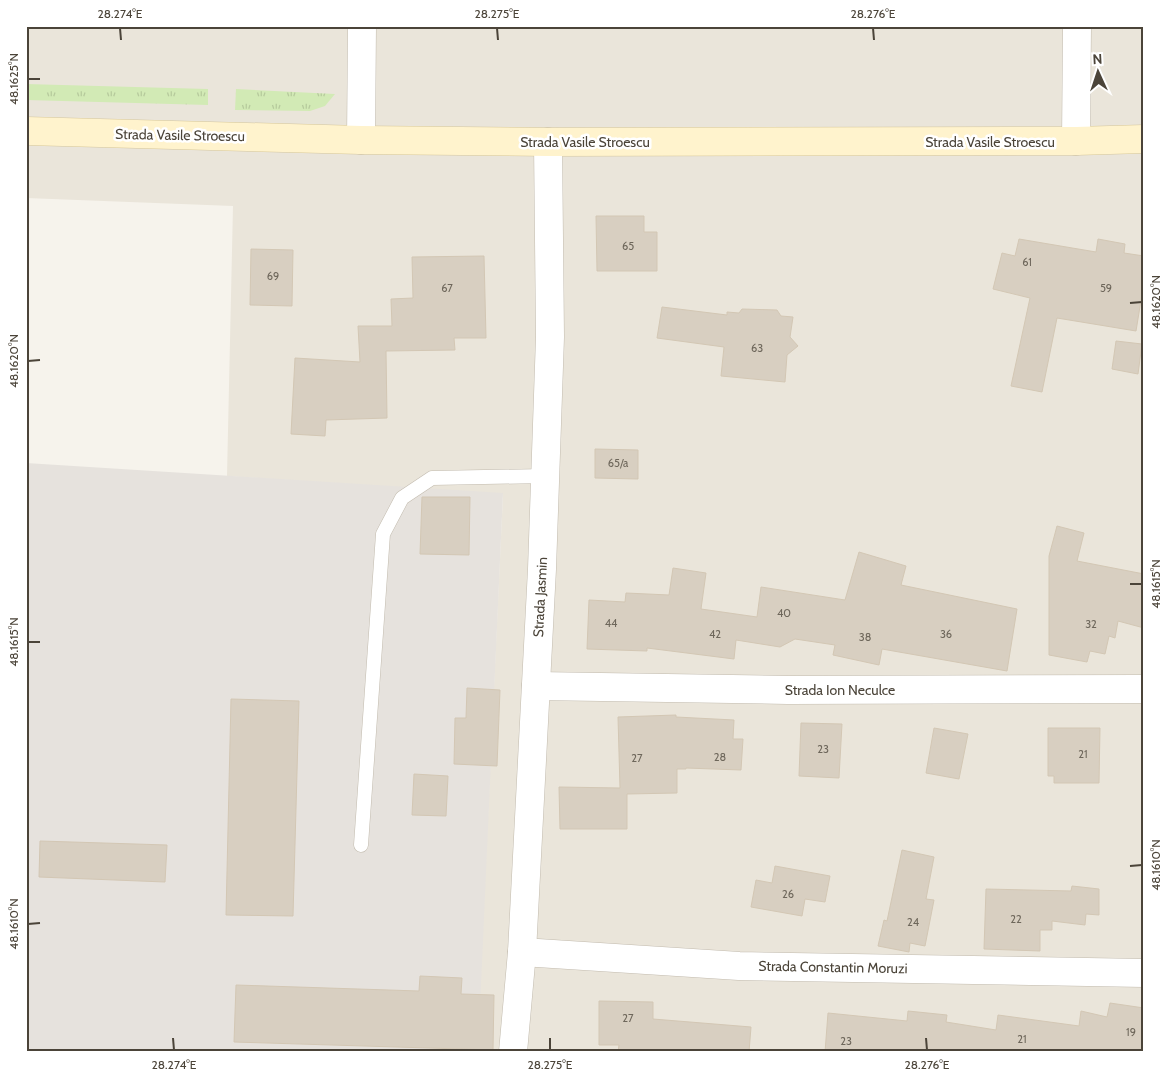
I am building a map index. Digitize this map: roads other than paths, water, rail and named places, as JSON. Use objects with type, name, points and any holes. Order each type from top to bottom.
[{"type":"main road","name":"Strada Vasile Stroescu","points":[[26,132],[361,140],[548,142],[1076,142],[1144,139]]},
{"type":"street","points":[[361,140],[362,26]]},
{"type":"street","points":[[1076,142],[1077,26]]},
{"type":"street","name":"Strada Jasmin","points":[[513,1052],[522,952],[545,476],[550,337],[548,142]]},
{"type":"street","name":"Strada Ion Neculce","points":[[536,686],[788,690],[1144,690]]},
{"type":"street","name":"Strada Constantin Moruzi","points":[[522,952],[739,966],[1144,973]]},
{"type":"lane","points":[[361,845],[383,534],[402,498],[432,478],[545,476]]}]
